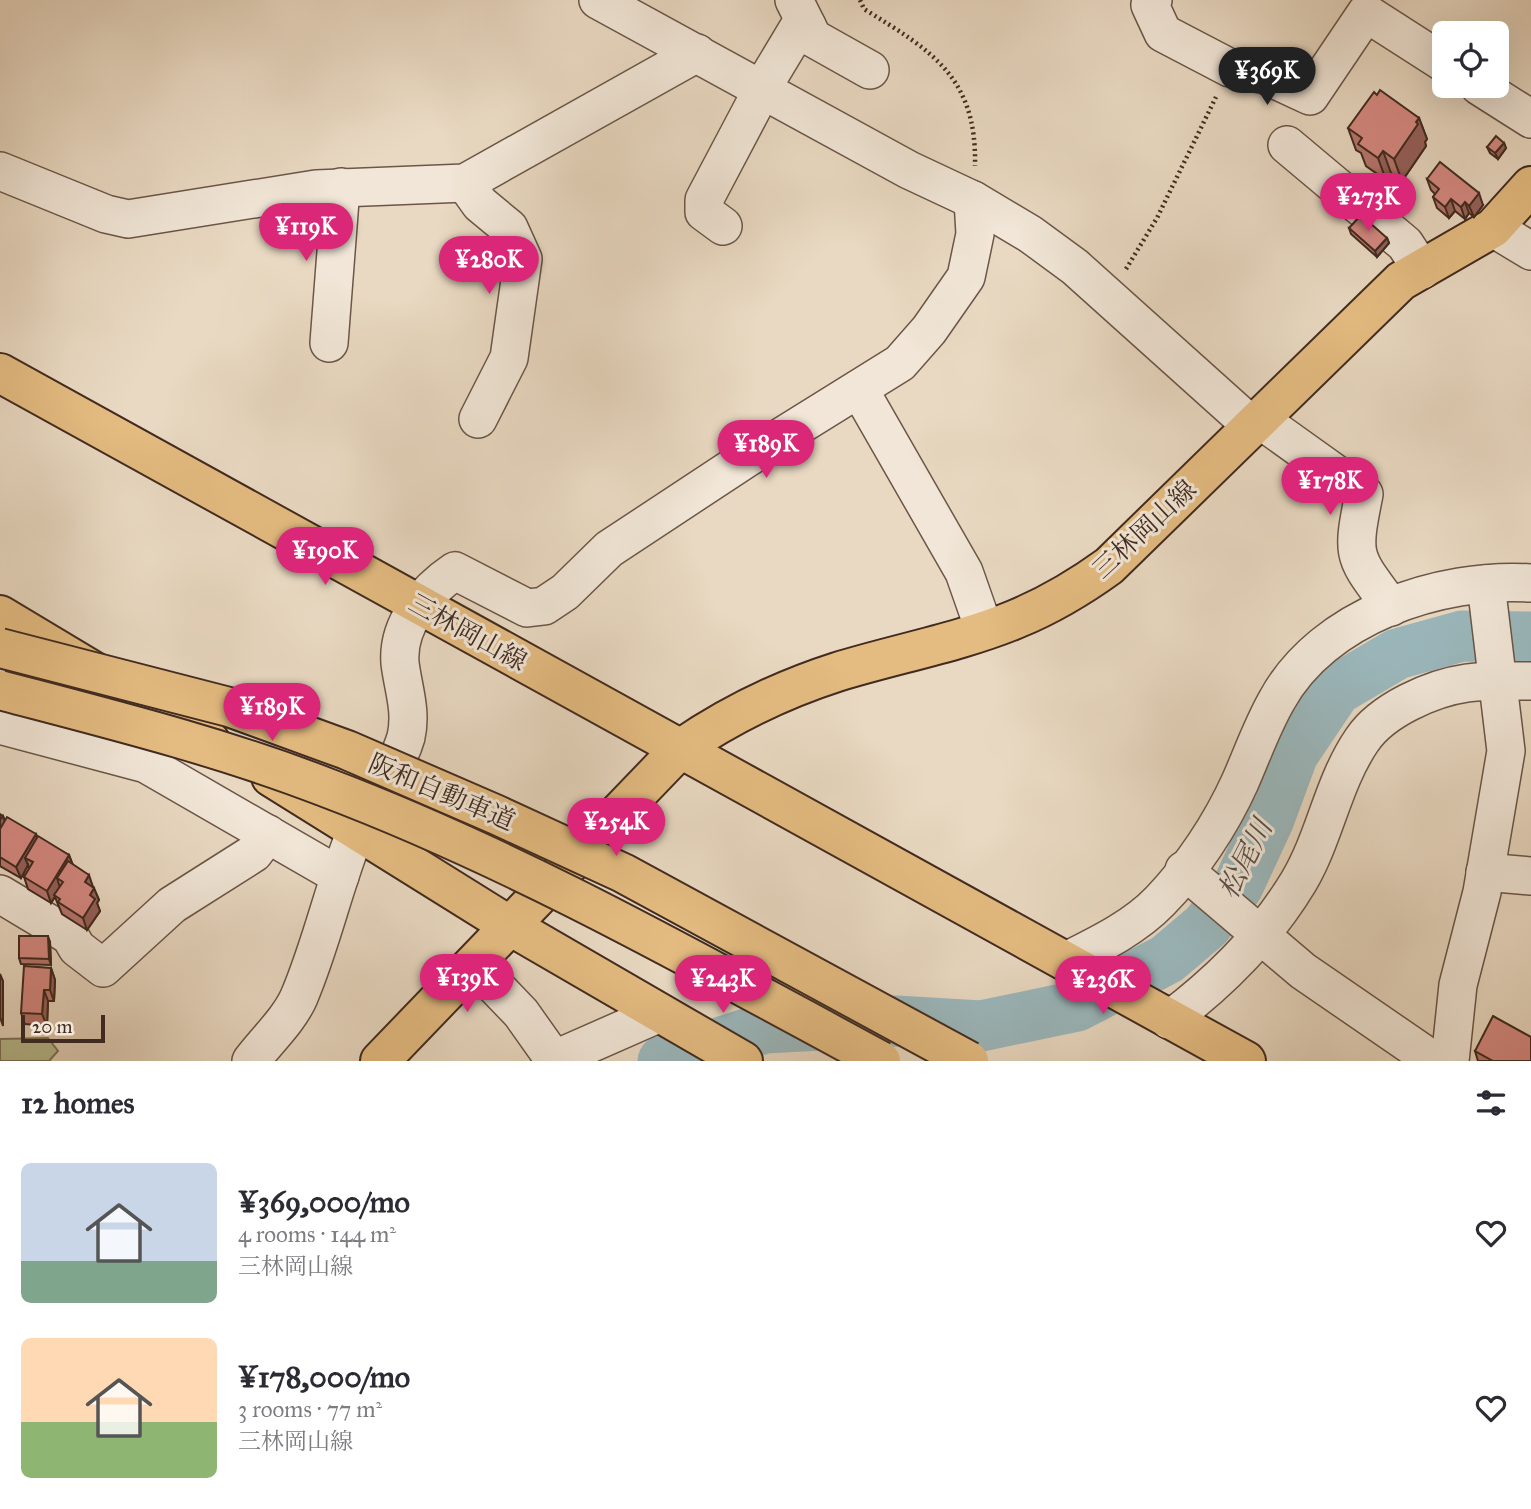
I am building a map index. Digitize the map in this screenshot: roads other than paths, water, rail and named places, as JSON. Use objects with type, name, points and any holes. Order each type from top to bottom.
[{"type":"main road","name":"三林岡山線","points":[[380,1061],[680,749],[710,728],[765,700],[835,673],[1014,620],[1051,603],[1109,566],[1401,281],[1493,228],[1531,187]]},
{"type":"main road","name":"三林岡山線","points":[[0,373],[1246,1061]]},
{"type":"main road","points":[[0,615],[356,828],[510,926],[742,1060]]},
{"type":"main road","name":"阪和自動車道","points":[[0,648],[229,707],[346,750],[623,873],[969,1061]]},
{"type":"main road","name":"阪和自動車道","points":[[0,690],[208,745],[327,787],[477,852],[606,913],[881,1061]]},
{"type":"street","points":[[1153,0],[1150,5],[1163,33],[1230,68],[1265,75],[1310,96],[1366,13],[1432,55]]},
{"type":"street","points":[[620,5],[697,53],[909,170],[973,200],[1030,234],[1256,422],[1364,494],[1354,541],[1358,562],[1391,607]]},
{"type":"street","points":[[801,13],[813,38],[870,70]]},
{"type":"street","points":[[723,226],[704,212],[704,200],[797,30],[801,13]]},
{"type":"street","points":[[0,171],[106,214],[128,219],[341,187],[465,183],[697,53]]},
{"type":"street","points":[[1498,98],[1531,119]]},
{"type":"street","points":[[1287,145],[1405,243],[1422,270]]},
{"type":"street","points":[[465,183],[480,204],[509,229],[523,259],[509,358],[478,419]]},
{"type":"street","points":[[329,343],[341,187]]},
{"type":"street","points":[[251,1061],[298,1000],[356,828],[386,781],[405,738],[409,716],[400,661],[403,634],[418,605],[437,583],[455,571],[527,608],[544,606],[565,592],[609,550],[744,460],[900,363],[929,330],[966,277],[975,234],[973,200]]},
{"type":"street","points":[[1493,228],[1531,251]]},
{"type":"street","points":[[859,389],[964,572],[984,629]]},
{"type":"street","points":[[1066,961],[1134,923],[1160,901],[1217,826],[1277,699],[1298,669],[1327,643],[1391,607],[1441,591],[1486,584],[1531,583]]},
{"type":"street","points":[[1450,1061],[1458,985],[1485,872],[1506,751],[1514,681],[1486,584]]},
{"type":"street","points":[[1169,1020],[1210,989],[1261,936],[1299,882],[1321,841],[1344,776],[1362,740],[1383,718],[1427,696],[1465,683],[1514,681]]},
{"type":"street","points":[[0,725],[146,764],[340,876]]},
{"type":"street","points":[[0,894],[70,936],[78,948],[103,968],[172,905],[254,853],[268,834]]},
{"type":"street","points":[[1184,870],[1303,971],[1434,1061]]},
{"type":"street","points":[[1485,872],[1531,876]]},
{"type":"street","points":[[474,964],[521,1013],[554,1060],[667,1017]]},
{"type":"waterway","name":"松尾川","points":[[663,1061],[765,1028],[896,1021],[981,1026],[1077,1006],[1167,959],[1206,926],[1238,886],[1269,819],[1293,754],[1336,690],[1397,654],[1462,636],[1531,637]]}]
